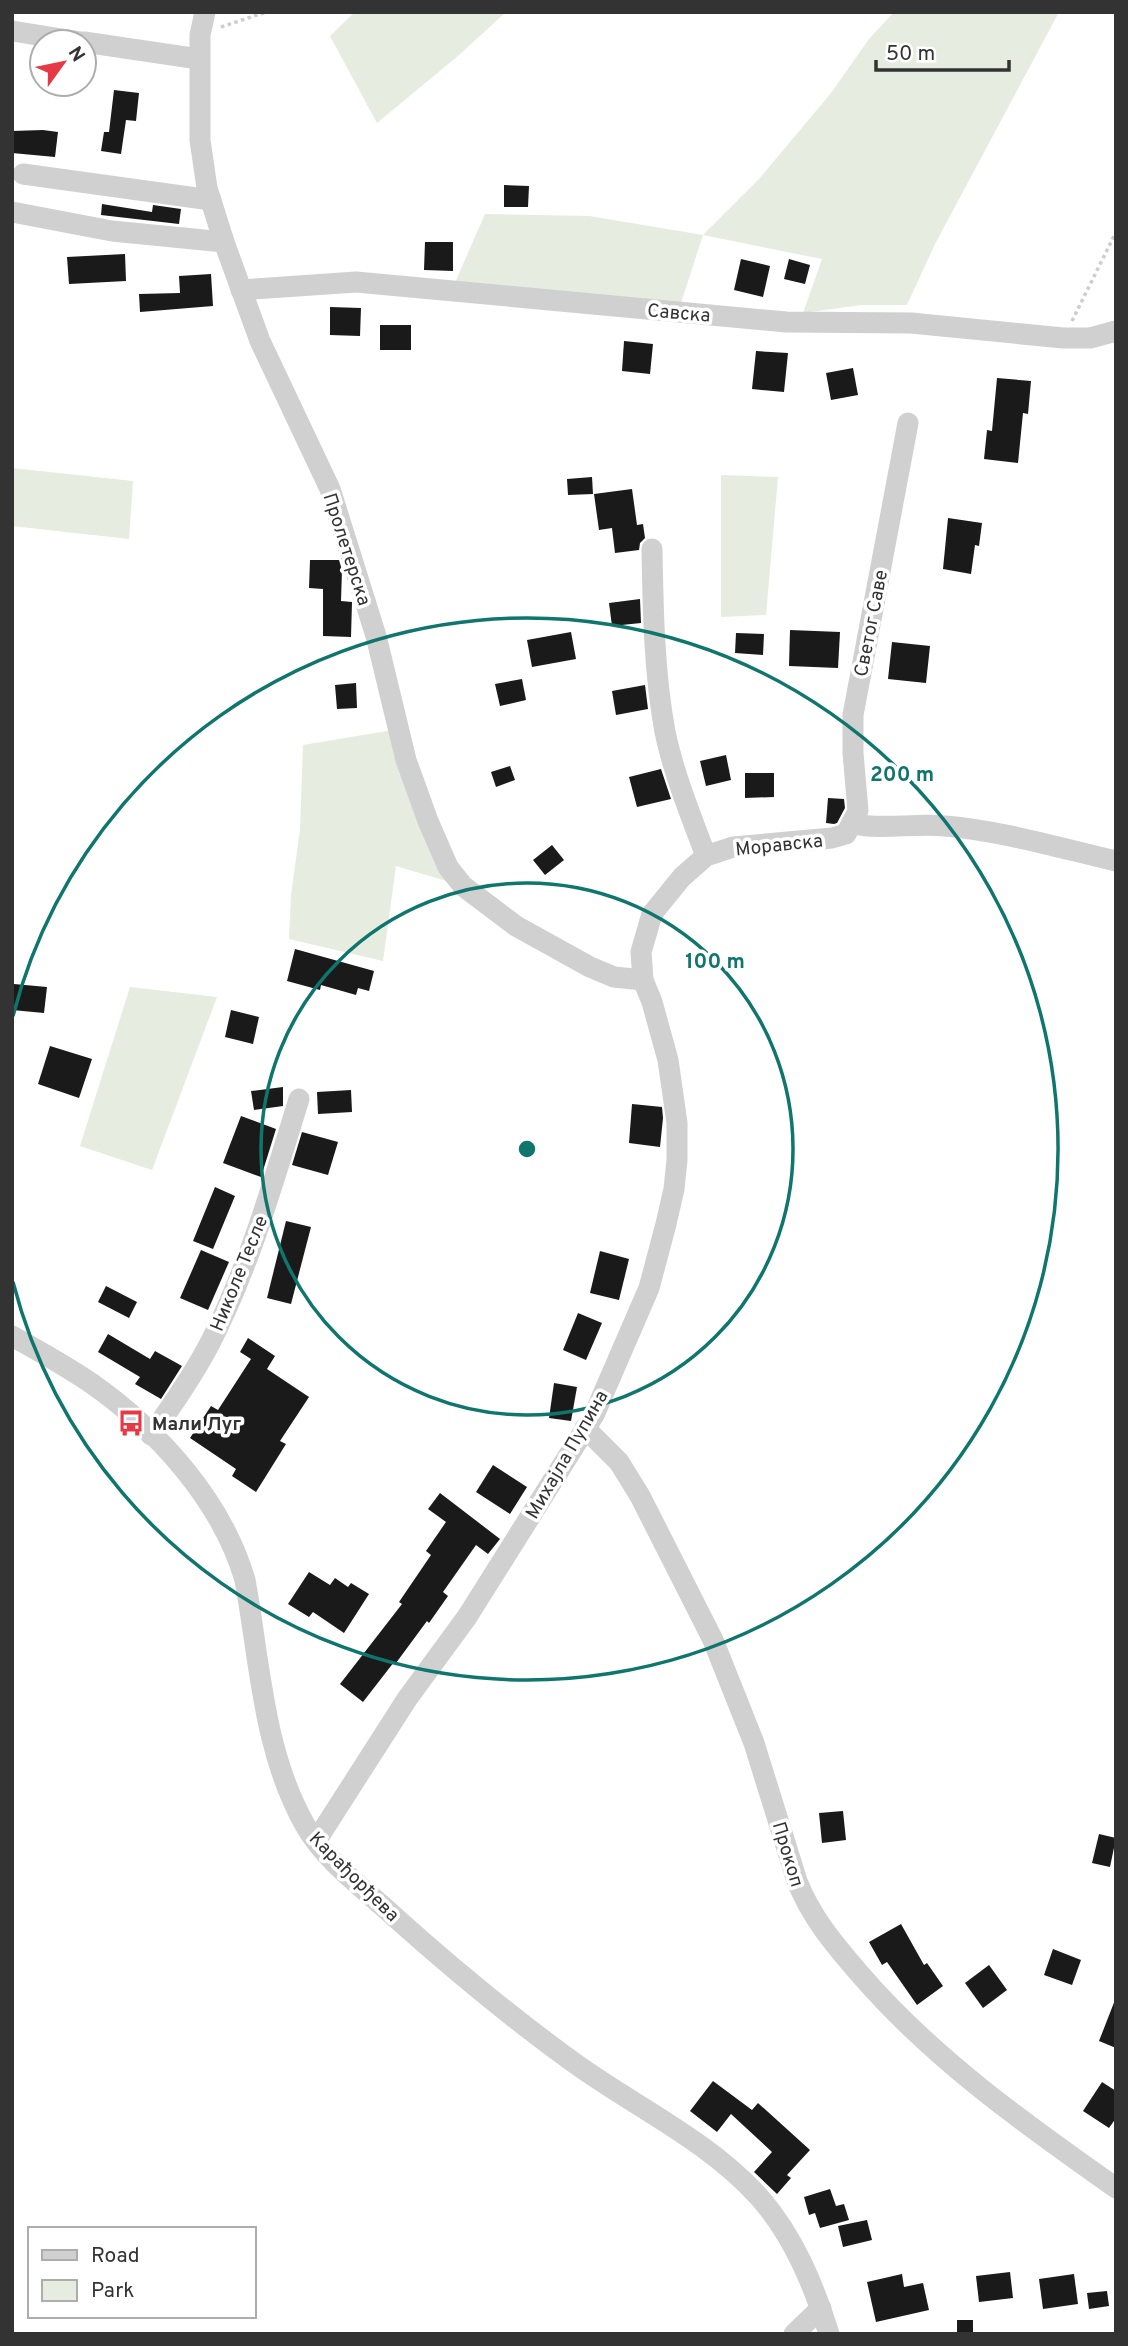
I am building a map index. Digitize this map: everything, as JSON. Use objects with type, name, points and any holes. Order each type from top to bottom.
[{"type":"street","name":"Пролетерска","points":[[205,12],[199,59],[200,139],[202,163],[211,200],[241,290],[273,371],[330,489],[376,636],[406,760],[448,867],[463,886],[516,926],[614,978],[643,980]]},
{"type":"street","points":[[98,45],[199,59]]},
{"type":"street","points":[[23,174],[211,200]]},
{"type":"street","points":[[12,212],[112,231],[224,242]]},
{"type":"street","name":"Савска","points":[[241,290],[356,282],[786,322],[911,323],[1063,338],[1090,338],[1116,331]]},
{"type":"street","name":"Светог Саве","points":[[853,824],[858,811],[853,715],[908,423]]},
{"type":"street","points":[[652,549],[653,609],[666,733],[706,856]]},
{"type":"street","points":[[853,824],[873,828],[898,825],[944,826],[995,833],[1116,861]]},
{"type":"street","name":"Моравска","points":[[643,980],[641,952],[652,914],[682,877],[706,856],[733,847],[820,841],[845,834],[853,824]]},
{"type":"street","name":"Михајла Пупина","points":[[316,1840],[407,1699],[467,1618],[594,1415],[649,1288],[674,1189],[677,1123],[668,1060],[643,980]]},
{"type":"street","name":"Николе Тесле","points":[[151,1435],[192,1375],[236,1285],[262,1219],[299,1100]]},
{"type":"street","name":"Карађорђева","points":[[12,1336],[92,1384],[151,1435],[210,1503],[230,1539],[245,1580],[277,1760],[291,1798],[316,1840],[414,1934],[524,2025],[603,2083],[709,2153],[749,2187],[787,2236],[799,2257],[829,2334]]},
{"type":"street","name":"Прокоп","points":[[585,1428],[601,1441],[626,1473],[713,1640],[754,1742],[805,1903],[829,1939],[913,2031],[974,2084],[1116,2188]]},
{"type":"street","points":[[794,2334],[821,2308]]},
{"type":"path","points":[[200,35],[266,12]]},
{"type":"path","points":[[1063,338],[1116,232]]},
{"type":"green space","points":[[355,12],[506,12],[377,123],[330,36]]},
{"type":"green space","points":[[894,12],[1059,12],[935,244],[907,305],[861,305],[803,313],[822,259],[703,235],[759,179],[831,93],[869,39]]},
{"type":"green space","points":[[485,214],[589,216],[703,235],[680,306],[454,285]]},
{"type":"green space","points":[[12,468],[133,481],[129,539],[12,526]]},
{"type":"green space","points":[[721,475],[778,477],[766,615],[721,617]]},
{"type":"green space","points":[[399,729],[463,886],[396,866],[383,961],[289,939],[291,895],[300,830],[303,745]]},
{"type":"green space","points":[[130,987],[217,997],[152,1170],[80,1146]]},
{"type":"building","points":[[114,90],[139,93],[136,121],[126,120],[121,154],[101,151],[104,132],[109,132]]},
{"type":"building","points":[[12,131],[58,132],[55,157],[12,153]]},
{"type":"building","points":[[504,185],[529,186],[528,207],[504,207]]},
{"type":"building","points":[[102,204],[152,212],[153,205],[181,209],[179,224],[101,215]]},
{"type":"building","points":[[425,242],[453,242],[453,271],[424,270]]},
{"type":"building","points":[[125,254],[126,281],[69,284],[67,257]]},
{"type":"building","points":[[741,259],[770,266],[763,297],[734,290]]},
{"type":"building","points":[[789,259],[810,265],[805,284],[784,279]]},
{"type":"building","points":[[211,274],[213,306],[140,312],[139,294],[180,293],[179,276]]},
{"type":"building","points":[[330,307],[361,308],[360,336],[330,335]]},
{"type":"building","points":[[380,325],[411,325],[411,350],[380,350]]},
{"type":"building","points":[[624,341],[653,344],[650,374],[622,371]]},
{"type":"building","points":[[756,351],[788,353],[784,392],[752,389]]},
{"type":"building","points":[[853,368],[858,395],[831,400],[826,373]]},
{"type":"building","points":[[997,378],[1031,381],[1028,414],[1023,413],[1018,463],[984,459],[987,430],[992,431]]},
{"type":"building","points":[[592,477],[593,494],[568,495],[567,479]]},
{"type":"building","points":[[632,489],[637,525],[643,524],[645,538],[640,543],[639,550],[615,553],[612,528],[599,530],[594,494]]},
{"type":"building","points":[[948,518],[982,523],[979,546],[975,545],[971,574],[943,569]]},
{"type":"building","points":[[310,560],[339,560],[342,570],[341,601],[352,602],[351,637],[323,636],[323,589],[309,588]]},
{"type":"building","points":[[640,599],[641,623],[612,626],[609,603]]},
{"type":"building","points":[[790,630],[840,632],[838,668],[789,666]]},
{"type":"building","points":[[571,632],[576,659],[532,667],[527,640]]},
{"type":"building","points":[[736,633],[764,634],[763,655],[735,653]]},
{"type":"building","points":[[892,642],[930,646],[926,683],[888,679]]},
{"type":"building","points":[[522,679],[526,700],[500,706],[495,684]]},
{"type":"building","points":[[356,683],[357,708],[337,709],[335,685]]},
{"type":"building","points":[[645,685],[648,709],[616,715],[612,691]]},
{"type":"building","points":[[726,755],[731,780],[706,786],[700,761]]},
{"type":"building","points":[[510,766],[515,780],[496,787],[491,772]]},
{"type":"building","points":[[661,769],[671,799],[637,807],[629,777]]},
{"type":"building","points":[[745,773],[774,773],[774,797],[745,798]]},
{"type":"building","points":[[828,798],[844,799],[845,808],[834,824],[826,823]]},
{"type":"building","points":[[552,845],[564,860],[545,875],[533,860]]},
{"type":"building","points":[[295,949],[374,971],[369,991],[358,988],[356,995],[321,985],[320,990],[287,981]]},
{"type":"building","points":[[14,984],[47,987],[44,1013],[12,1010]]},
{"type":"building","points":[[231,1010],[259,1017],[253,1044],[225,1037]]},
{"type":"building","points":[[50,1046],[92,1059],[79,1098],[38,1084]]},
{"type":"building","points":[[283,1087],[283,1106],[254,1110],[251,1091]]},
{"type":"building","points":[[351,1090],[352,1112],[318,1114],[317,1092]]},
{"type":"building","points":[[632,1104],[662,1107],[660,1147],[629,1143]]},
{"type":"building","points":[[241,1116],[276,1129],[261,1177],[223,1163]]},
{"type":"building","points":[[302,1132],[338,1142],[328,1175],[292,1165]]},
{"type":"building","points":[[215,1187],[235,1196],[213,1249],[193,1241]]},
{"type":"building","points":[[286,1221],[311,1227],[291,1304],[267,1298]]},
{"type":"building","points":[[201,1250],[229,1262],[208,1310],[180,1298]]},
{"type":"building","points":[[600,1251],[629,1259],[619,1300],[590,1293]]},
{"type":"building","points":[[106,1286],[137,1302],[129,1318],[98,1302]]},
{"type":"building","points":[[578,1313],[602,1323],[586,1360],[563,1350]]},
{"type":"building","points":[[108,1334],[150,1359],[155,1351],[182,1366],[161,1399],[135,1384],[140,1377],[98,1352]]},
{"type":"building","points":[[248,1338],[275,1356],[267,1369],[309,1397],[280,1441],[286,1444],[256,1492],[232,1476],[236,1469],[190,1438],[211,1406],[218,1410],[251,1359],[240,1352]]},
{"type":"building","points":[[554,1383],[577,1387],[571,1421],[549,1418]]},
{"type":"building","points":[[493,1465],[527,1487],[510,1514],[476,1492]]},
{"type":"building","points":[[440,1493],[500,1539],[488,1554],[476,1545],[443,1592],[448,1596],[429,1623],[427,1621],[363,1702],[340,1684],[402,1604],[399,1602],[431,1555],[426,1551],[446,1522],[428,1509]]},
{"type":"building","points":[[309,1572],[330,1585],[335,1578],[348,1587],[351,1583],[369,1594],[344,1633],[313,1612],[309,1617],[288,1604]]},
{"type":"building","points":[[843,1811],[846,1840],[822,1843],[819,1813]]},
{"type":"building","points":[[1099,1834],[1116,1838],[1110,1867],[1092,1863]]},
{"type":"building","points":[[901,1924],[924,1965],[927,1963],[943,1986],[917,2005],[887,1962],[882,1965],[869,1942]]},
{"type":"building","points":[[1053,1949],[1081,1960],[1072,1985],[1044,1975]]},
{"type":"building","points":[[989,1965],[1007,1990],[983,2008],[965,1983]]},
{"type":"building","points":[[1116,2000],[1116,2048],[1099,2041]]},
{"type":"building","points":[[713,2081],[752,2110],[758,2103],[810,2150],[787,2175],[791,2178],[777,2194],[754,2172],[772,2152],[731,2114],[717,2132],[690,2111]]},
{"type":"building","points":[[1102,2082],[1116,2091],[1116,2118],[1109,2128],[1083,2111]]},
{"type":"building","points":[[830,2189],[836,2206],[844,2204],[849,2220],[820,2228],[815,2213],[809,2215],[804,2197]]},
{"type":"building","points":[[867,2220],[872,2240],[843,2247],[838,2226]]},
{"type":"building","points":[[1010,2272],[1013,2298],[979,2302],[976,2276]]},
{"type":"building","points":[[902,2274],[904,2287],[923,2283],[929,2310],[876,2322],[867,2282]]},
{"type":"building","points":[[1074,2274],[1078,2304],[1043,2309],[1039,2279]]},
{"type":"building","points":[[1107,2291],[1109,2306],[1089,2309],[1087,2293]]},
{"type":"building","points":[[957,2320],[973,2320],[973,2334],[957,2334]]},
{"type":"place","name":"Мали Луг","points":[[131,1423]]}]
